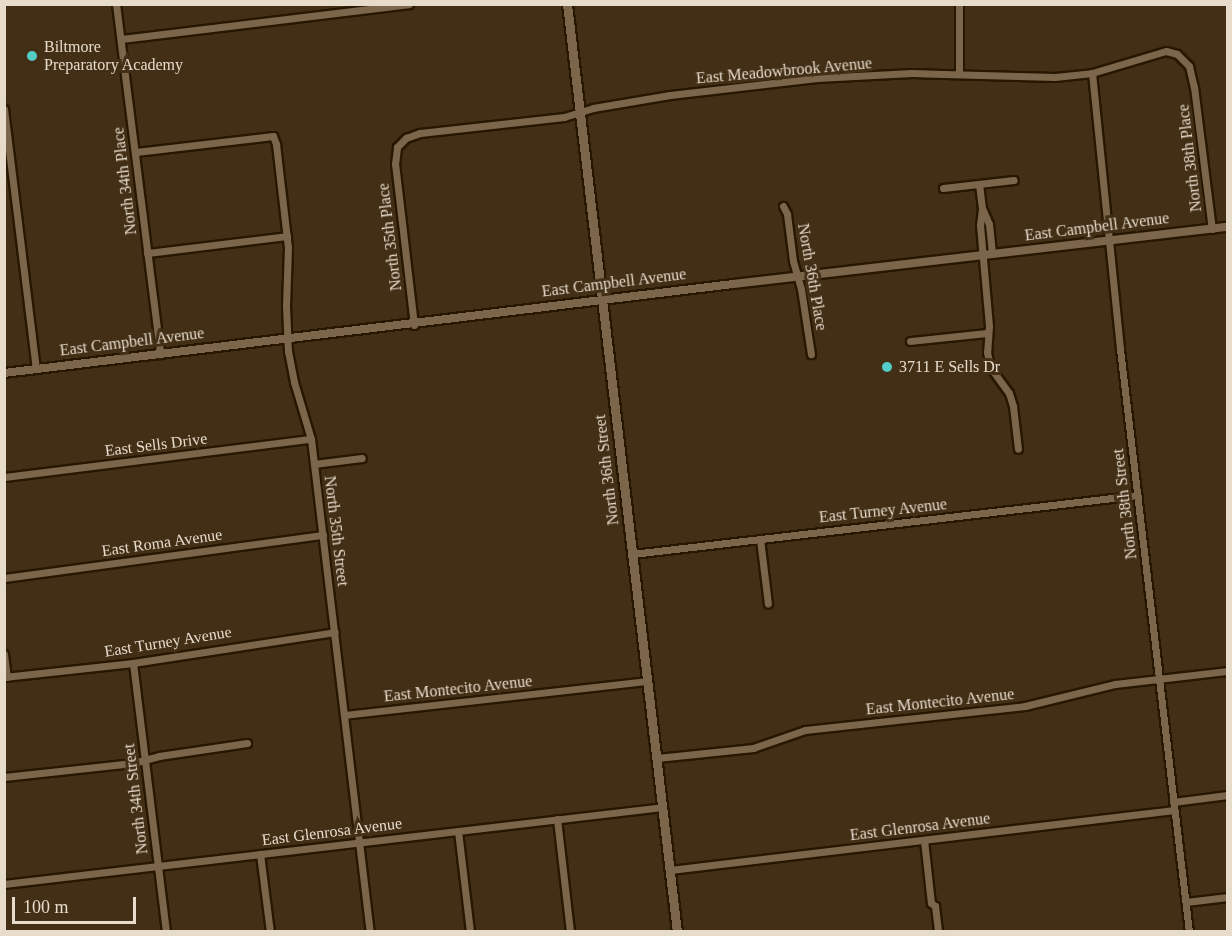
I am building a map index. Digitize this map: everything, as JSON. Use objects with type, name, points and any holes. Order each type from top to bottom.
[{"type":"main road","name":"North 36th Street","points":[[567,4],[676,932]]},
{"type":"street","name":"North 34th Place","points":[[116,4],[136,152],[159,354]]},
{"type":"street","points":[[121,39],[409,4]]},
{"type":"street","points":[[959,4],[959,74]]},
{"type":"street","name":"East Meadowbrook Avenue","points":[[398,147],[406,138],[420,134],[564,117],[579,112],[670,95],[817,78],[959,74],[1055,77],[1092,74],[1166,51],[1178,54]]},
{"type":"street","name":"North 38th Place","points":[[1178,54],[1189,66],[1194,87],[1212,229]]},
{"type":"street","name":"North 38th Street","points":[[1092,74],[1108,242],[1189,932]]},
{"type":"street","points":[[4,109],[36,369]]},
{"type":"street","name":"North 35th Street","points":[[136,152],[273,136],[276,144],[287,236],[288,339],[291,370],[311,439],[370,932]]},
{"type":"street","name":"North 35th Place","points":[[398,147],[395,164],[414,324]]},
{"type":"street","points":[[943,188],[1014,180]]},
{"type":"street","points":[[979,184],[982,210],[980,225],[987,255]]},
{"type":"street","name":"North 36th Place","points":[[783,206],[787,214],[811,354]]},
{"type":"street","points":[[982,210],[989,224],[987,255],[989,326],[986,333],[990,367],[1009,393],[1013,406],[1018,448]]},
{"type":"street","points":[[980,225],[989,224]]},
{"type":"street","name":"East Campbell Avenue","points":[[4,373],[798,276],[1227,227]]},
{"type":"street","points":[[147,253],[287,236]]},
{"type":"street","points":[[910,341],[986,333]]},
{"type":"street","name":"East Sells Drive","points":[[4,477],[311,439]]},
{"type":"street","points":[[314,464],[362,458]]},
{"type":"street","name":"East Turney Avenue","points":[[632,554],[1138,495]]},
{"type":"street","name":"East Roma Avenue","points":[[4,578],[323,535]]},
{"type":"street","points":[[760,539],[768,604]]},
{"type":"street","name":"East Turney Avenue","points":[[6,677],[133,663],[335,632]]},
{"type":"street","points":[[4,654],[6,677]]},
{"type":"street","name":"North 34th Street","points":[[133,663],[166,932]]},
{"type":"street","name":"East Montecito Avenue","points":[[657,758],[753,747],[805,730],[1025,706],[1115,684],[1227,671]]},
{"type":"street","name":"East Montecito Avenue","points":[[345,715],[647,681]]},
{"type":"street","points":[[4,777],[145,760],[247,743]]},
{"type":"street","name":"East Glenrosa Avenue","points":[[670,870],[924,840],[1174,806],[1227,795]]},
{"type":"street","name":"East Glenrosa Avenue","points":[[4,884],[663,807]]},
{"type":"street","points":[[557,819],[570,932]]},
{"type":"street","points":[[458,831],[470,932]]},
{"type":"street","points":[[924,840],[931,903],[935,906],[938,932]]},
{"type":"street","points":[[260,854],[270,932]]},
{"type":"street","points":[[1185,902],[1227,897]]},
{"type":"place","name":"Biltmore Preparatory Academy","points":[[32,56]]},
{"type":"place","name":"3711 E Sells Dr","points":[[887,367]]}]
